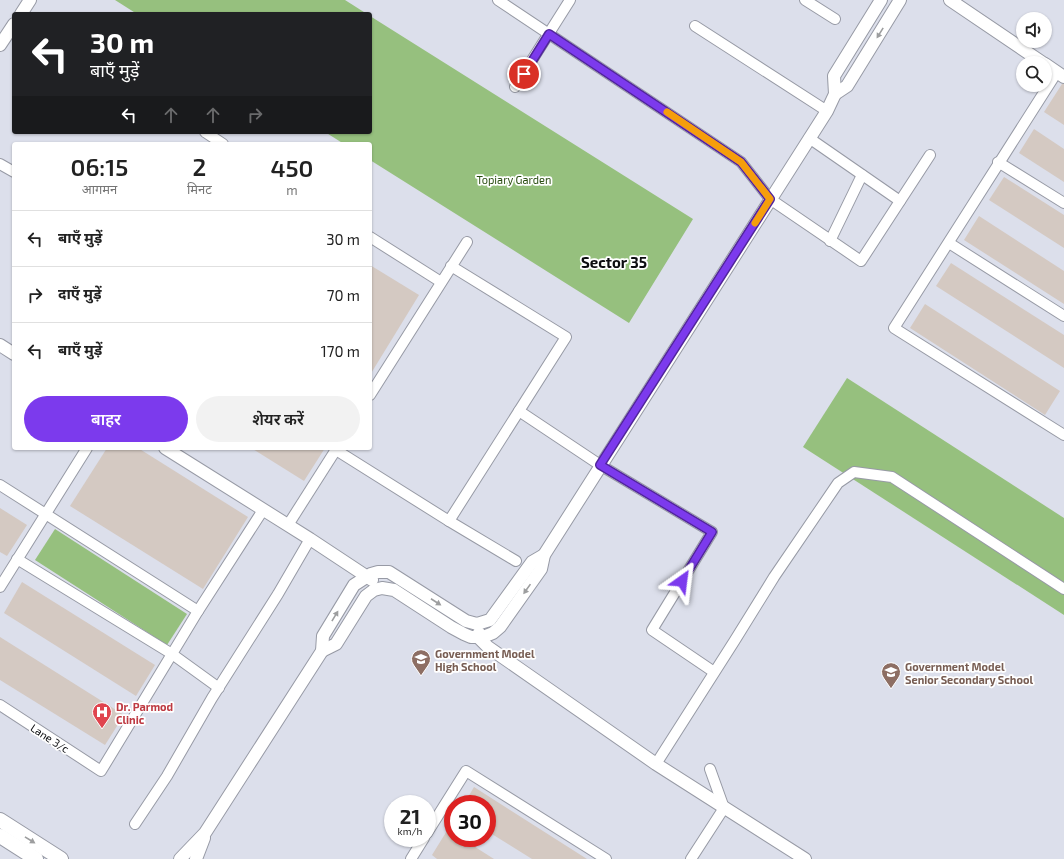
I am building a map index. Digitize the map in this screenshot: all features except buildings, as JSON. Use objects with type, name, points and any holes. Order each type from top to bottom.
[{"type":"main road","points":[[0,820],[61,859]]},
{"type":"main road","points":[[0,836],[36,859]]},
{"type":"street","points":[[23,12],[30,0]]},
{"type":"street","points":[[498,0],[741,162],[770,199],[860,261],[930,155]]},
{"type":"street","points":[[515,87],[570,0]]},
{"type":"street","points":[[805,0],[835,18]]},
{"type":"street","points":[[322,651],[336,644],[366,596],[374,590],[382,588],[394,590],[451,628],[471,637],[479,638],[489,636],[500,627],[541,569],[544,555],[600,465],[827,111],[835,94],[834,76],[881,0]]},
{"type":"street","points":[[835,94],[847,86],[900,0]]},
{"type":"street","points":[[950,0],[1032,56]]},
{"type":"street","points":[[695,26],[827,111]]},
{"type":"street","points":[[0,45],[12,27]]},
{"type":"street","points":[[1060,74],[998,162],[949,243],[894,328],[1064,435]]},
{"type":"street","points":[[208,134],[221,142]]},
{"type":"street","points":[[809,138],[900,201]]},
{"type":"street","points":[[998,162],[1064,203]]},
{"type":"street","points":[[0,164],[12,171]]},
{"type":"street","points":[[830,241],[862,175]]},
{"type":"street","points":[[372,238],[441,282]]},
{"type":"street","points":[[372,389],[466,242]]},
{"type":"street","points":[[949,243],[1064,316]]},
{"type":"street","points":[[449,521],[566,337],[451,266]]},
{"type":"street","points":[[0,345],[12,353]]},
{"type":"street","points":[[519,412],[600,465],[712,532],[652,630],[714,672]]},
{"type":"street","points":[[0,587],[86,450]]},
{"type":"street","points":[[168,450],[310,539],[382,588]]},
{"type":"street","points":[[288,525],[335,450]]},
{"type":"street","points":[[338,450],[449,521],[516,561]]},
{"type":"street","points":[[656,764],[774,577],[838,482],[854,472],[892,477],[1064,590]]},
{"type":"street","points":[[0,485],[198,611]]},
{"type":"street","points":[[172,654],[263,510]]},
{"type":"street","points":[[135,824],[168,776],[219,688],[278,594],[310,539]]},
{"type":"street","points":[[180,859],[205,833],[322,651],[323,636],[354,585],[366,577],[378,572],[388,572],[466,621],[477,624],[490,620],[532,562],[544,555]]},
{"type":"street","points":[[17,559],[172,654],[219,688]]},
{"type":"street","points":[[477,624],[479,638],[488,647],[656,764],[805,859]]},
{"type":"street","name":"Lane 3/c","points":[[0,705],[101,771],[172,654]]},
{"type":"street","points":[[710,770],[724,808]]},
{"type":"street","points":[[436,819],[466,771],[606,859]]},
{"type":"street","points":[[691,859],[724,808]]},
{"type":"street","points":[[196,859],[205,833]]},
{"type":"street","points":[[414,858],[420,847]]},
{"type":"green space","points":[[115,0],[345,0],[364,12],[134,12]]},
{"type":"green space","name":"Topiary Garden","points":[[372,17],[693,219],[629,323],[372,161],[372,142],[341,142],[328,134],[372,134]]},
{"type":"green space","points":[[847,378],[1064,518],[1064,615],[803,447]]},
{"type":"green space","points":[[55,529],[187,614],[167,645],[35,560]]},
{"type":"slow traffic","points":[[667,112],[741,162],[770,199],[755,223]]},
{"type":"place","name":"Government Model High School","points":[[421,676]]},
{"type":"place","name":"Government Model Senior Secondary School","points":[[891,689]]},
{"type":"place","name":"Dr. Parmod Clinic","points":[[102,729]]},
{"type":"district","name":"Sector 35","points":[[614,262]]},
{"type":"route","points":[[524,74],[549,34],[741,162],[770,199],[600,465],[712,532],[682,581]]}]
